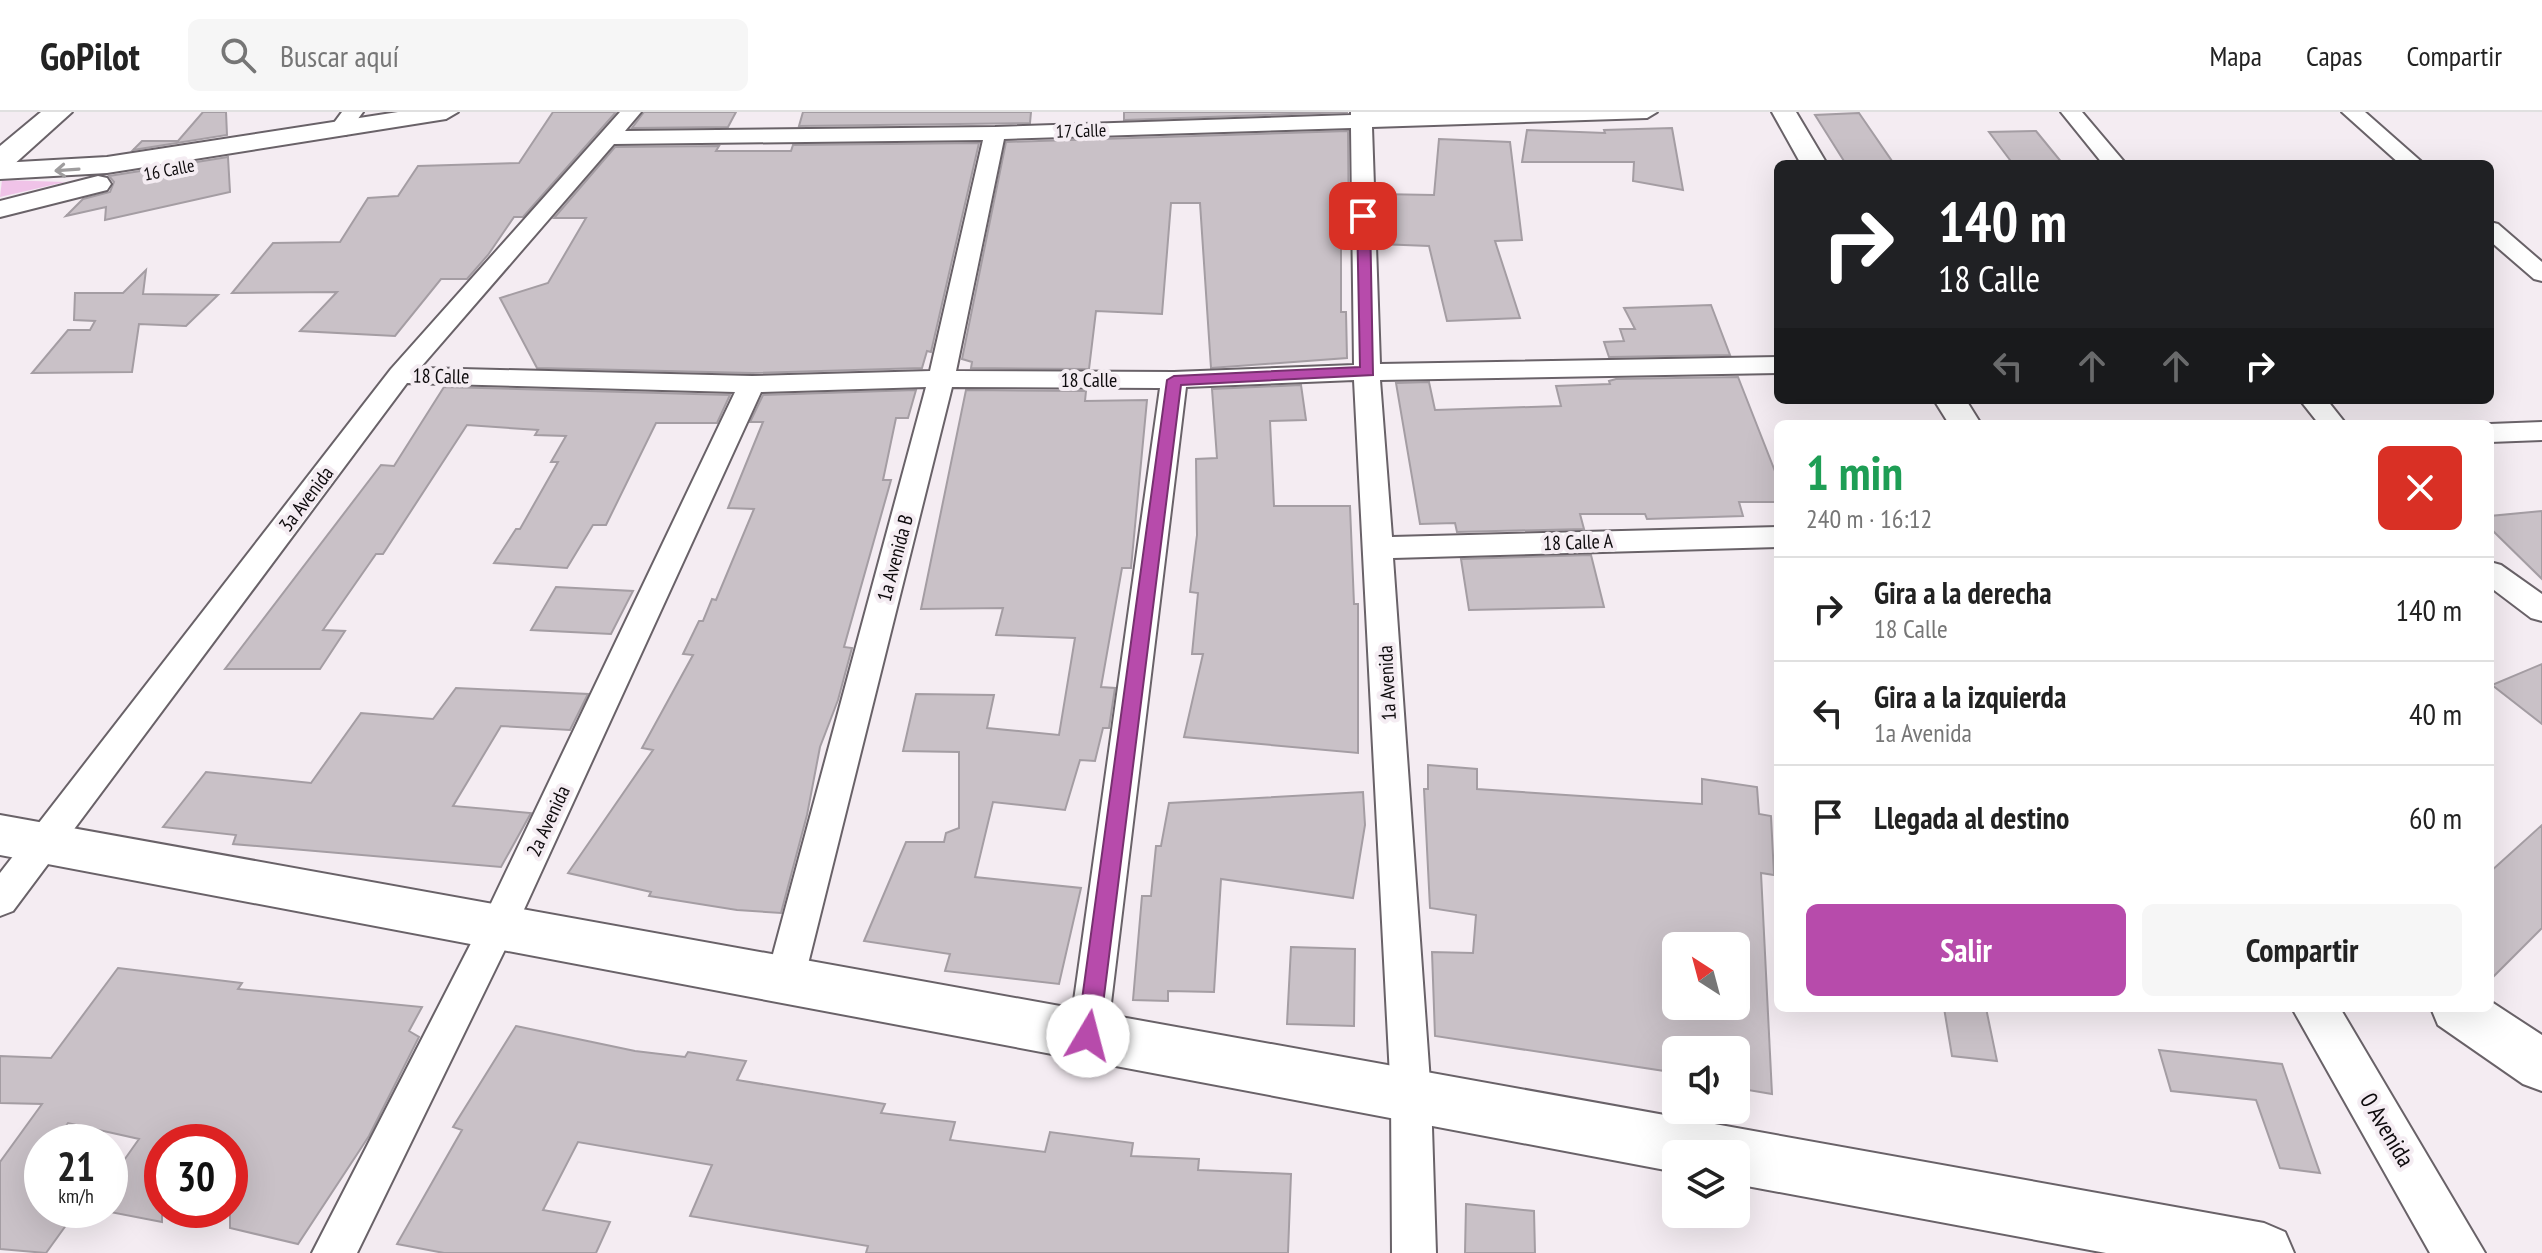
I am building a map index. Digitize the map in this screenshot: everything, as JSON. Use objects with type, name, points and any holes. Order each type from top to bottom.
[{"type":"main road","points":[[0,161],[58,112]]},
{"type":"main road","points":[[22,839],[1662,1142]]},
{"type":"main road","points":[[2463,1012],[2542,1066]]},
{"type":"main road","points":[[1750,1159],[2264,1253]]},
{"type":"street","name":"16 Calle","points":[[0,171],[79,169],[346,121],[446,112]]},
{"type":"street","name":"3a Avenida","points":[[0,900],[22,839],[400,375],[631,112]]},
{"type":"street","name":"17 Calle","points":[[611,138],[995,133],[1361,117],[1647,112]]},
{"type":"street","points":[[1784,112],[1812,160]]},
{"type":"street","points":[[2071,112],[2112,160]]},
{"type":"street","points":[[2352,112],[2408,160]]},
{"type":"street","name":"1a Avenida","points":[[1361,117],[1367,372],[1411,1096],[1414,1253]]},
{"type":"street","name":"16 Calle","points":[[0,209],[346,121]]},
{"type":"street","name":"1a Avenida B","points":[[785,980],[941,379],[995,133]]},
{"type":"street","points":[[2494,232],[2542,274]]},
{"type":"street","name":"18 Calle","points":[[400,375],[752,384],[941,379],[1174,380],[1367,372],[1774,365]]},
{"type":"street","points":[[1088,1036],[1174,380]]},
{"type":"street","name":"2a Avenida","points":[[334,1253],[498,927],[752,384]]},
{"type":"street","points":[[2316,404],[2330,420]]},
{"type":"street","points":[[2494,433],[2542,431]]},
{"type":"street","name":"18 Calle A","points":[[1379,548],[1774,537]]},
{"type":"street","points":[[2494,575],[2542,610]]},
{"type":"street","name":"0 Avenida","points":[[2317,1012],[2459,1253]]},
{"type":"shaded area","points":[[2,180],[65,182],[0,197]]},
{"type":"building","points":[[203,112],[226,112],[227,135],[133,150],[142,141],[178,141]]},
{"type":"building","points":[[553,112],[616,112],[523,217],[514,217],[467,279],[441,279],[395,336],[300,331],[337,292],[232,293],[273,243],[340,242],[368,198],[398,196],[418,166],[519,163]]},
{"type":"building","points":[[644,112],[736,112],[728,127],[632,128]]},
{"type":"building","points":[[803,112],[1031,112],[1030,123],[799,126]]},
{"type":"building","points":[[1124,112],[1348,112],[1124,120]]},
{"type":"building","points":[[1859,113],[1891,160],[1843,160],[1815,115]]},
{"type":"building","points":[[1672,128],[1683,190],[1633,181],[1634,162],[1522,162],[1527,130],[1605,133],[1604,130]]},
{"type":"building","points":[[1348,131],[1349,243],[1341,243],[1341,312],[1346,312],[1347,358],[1211,368],[1200,203],[1171,203],[1162,314],[1096,311],[1089,369],[971,368],[972,362],[962,359],[1006,142]]},
{"type":"building","points":[[2036,131],[2060,160],[2010,160],[1989,132]]},
{"type":"building","points":[[1439,139],[1510,142],[1522,240],[1495,241],[1520,318],[1447,321],[1429,246],[1379,244],[1377,194],[1434,195]]},
{"type":"building","points":[[979,143],[931,352],[927,351],[922,368],[752,373],[537,368],[500,298],[548,283],[586,218],[554,218],[615,147],[719,146],[716,151],[791,151],[793,145]]},
{"type":"building","points":[[228,157],[230,192],[105,220],[106,207],[66,216],[83,199],[110,192],[114,182],[109,176]]},
{"type":"building","points":[[146,270],[143,294],[218,295],[186,326],[139,324],[132,372],[32,373],[68,330],[90,330],[95,321],[74,320],[75,293],[123,293]]},
{"type":"building","points":[[1711,305],[1730,355],[1609,357],[1604,342],[1624,341],[1620,329],[1635,329],[1624,308]]},
{"type":"building","points":[[1738,377],[1774,469],[1774,502],[1739,502],[1743,516],[1647,519],[1645,514],[1580,514],[1584,529],[1457,532],[1455,523],[1420,524],[1396,383],[1429,382],[1435,410],[1561,406],[1556,386],[1610,384],[1609,381]]},
{"type":"building","points":[[1301,385],[1306,420],[1270,421],[1274,506],[1350,506],[1354,604],[1358,604],[1358,753],[1184,737],[1203,654],[1192,654],[1198,593],[1190,592],[1197,535],[1196,459],[1217,458],[1212,389]]},
{"type":"building","points":[[444,387],[730,395],[717,423],[656,423],[606,525],[593,525],[567,568],[494,563],[516,529],[520,529],[558,462],[551,462],[566,436],[535,435],[538,430],[467,425],[383,554],[376,554],[323,630],[345,631],[320,669],[225,669],[381,465],[394,466]]},
{"type":"building","points":[[916,390],[908,418],[896,418],[883,480],[891,480],[844,647],[852,648],[838,700],[820,747],[807,815],[781,913],[737,910],[649,896],[651,892],[568,873],[653,750],[642,748],[693,655],[683,654],[712,599],[716,600],[754,509],[728,508],[763,422],[750,422],[763,395]]},
{"type":"building","points":[[966,390],[1086,391],[1085,401],[1147,400],[1131,568],[1122,568],[1101,687],[1115,688],[1109,728],[1103,728],[1095,761],[1080,760],[1065,810],[993,802],[975,877],[1081,888],[1059,984],[945,971],[950,954],[864,941],[906,842],[944,842],[946,833],[959,828],[959,752],[903,751],[916,694],[994,695],[987,728],[1059,735],[1075,638],[996,635],[1003,608],[921,609]]},
{"type":"building","points":[[2542,511],[2542,579],[2494,532],[2494,516]]},
{"type":"building","points":[[1591,555],[1604,607],[1469,610],[1461,559]]},
{"type":"building","points":[[556,587],[633,591],[611,634],[531,630]]},
{"type":"building","points":[[2542,664],[2542,724],[2494,687]]},
{"type":"building","points":[[456,688],[588,694],[570,730],[501,726],[453,806],[531,813],[501,867],[233,844],[236,835],[163,827],[206,772],[311,783],[361,713],[433,719]]},
{"type":"building","points":[[1428,765],[1477,769],[1477,789],[1702,804],[1702,779],[1757,787],[1759,814],[1771,816],[1774,875],[1761,873],[1772,1094],[1750,1090],[1750,1036],[1662,1036],[1662,1071],[1435,1036],[1432,952],[1473,953],[1476,915],[1430,908],[1424,789],[1428,789]]},
{"type":"building","points":[[1363,792],[1365,825],[1353,898],[1221,879],[1214,992],[1168,991],[1168,1001],[1133,1000],[1142,896],[1151,896],[1156,846],[1161,846],[1169,803]]},
{"type":"building","points":[[2542,825],[2542,928],[2494,976],[2494,868]]},
{"type":"building","points":[[1291,947],[1355,949],[1354,1026],[1287,1024]]},
{"type":"building","points":[[118,968],[242,983],[238,989],[422,1007],[409,1031],[419,1037],[369,1136],[298,1244],[230,1228],[248,1228],[248,1124],[144,1124],[144,1219],[128,1215],[128,1155],[139,1139],[128,1137],[128,1124],[28,1124],[42,1104],[0,1103],[0,1056],[51,1058]]},
{"type":"building","points":[[1945,1012],[1987,1012],[1997,1061],[1952,1056]]},
{"type":"building","points":[[516,1026],[635,1051],[685,1057],[688,1052],[746,1061],[737,1080],[885,1104],[881,1113],[955,1122],[950,1140],[1045,1152],[1050,1132],[1133,1143],[1131,1156],[1199,1159],[1198,1170],[1291,1174],[1288,1253],[866,1253],[868,1246],[690,1216],[712,1165],[578,1142],[543,1210],[610,1222],[596,1253],[444,1253],[397,1244],[462,1130],[453,1127]]},
{"type":"building","points":[[2159,1050],[2282,1064],[2320,1173],[2280,1168],[2256,1100],[2171,1091]]},
{"type":"building","points":[[24,1129],[24,1228],[64,1228],[46,1253],[0,1249],[0,1162]]},
{"type":"building","points":[[1466,1204],[1534,1211],[1535,1253],[1465,1253]]},
{"type":"route","points":[[1088,1036],[1174,380],[1367,372],[1363,216]]}]
